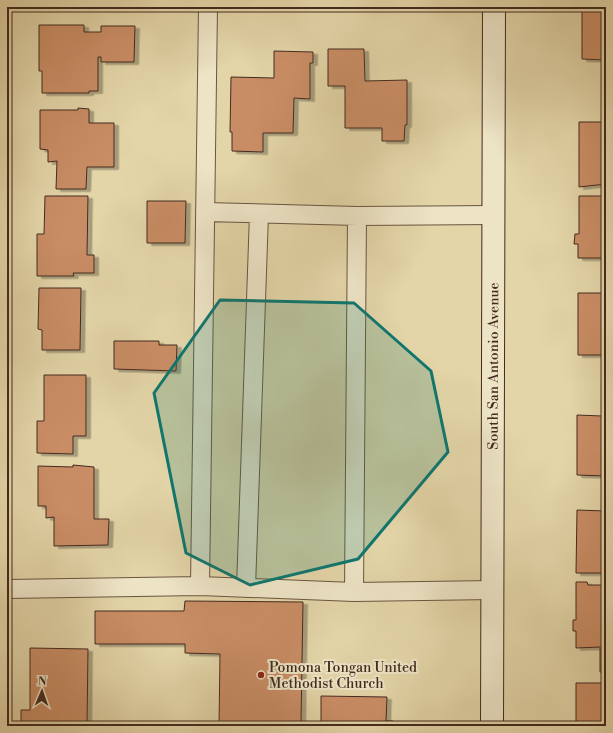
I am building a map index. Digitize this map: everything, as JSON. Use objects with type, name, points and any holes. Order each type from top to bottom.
[{"type":"street","name":"South San Antonio Avenue","points":[[492,726],[494,7]]},
{"type":"lane","points":[[200,586],[208,7]]},
{"type":"lane","points":[[205,212],[357,216],[494,215]]},
{"type":"lane","points":[[246,588],[259,214]]},
{"type":"lane","points":[[354,592],[357,216]]},
{"type":"lane","points":[[7,589],[200,586],[354,592],[493,590]]},
{"type":"highlighted area","points":[[220,300],[354,303],[431,371],[448,452],[358,559],[250,585],[186,553],[154,393]]},
{"type":"building","points":[[582,8],[606,8],[606,60],[582,59]]},
{"type":"building","points":[[39,25],[84,25],[84,32],[101,32],[101,26],[135,26],[134,62],[101,62],[101,57],[98,57],[98,91],[89,91],[89,93],[42,93],[42,71],[39,71]]},
{"type":"building","points":[[328,49],[364,49],[365,81],[407,80],[407,125],[405,125],[404,141],[382,141],[382,128],[345,128],[345,86],[328,86]]},
{"type":"building","points":[[274,51],[313,52],[313,63],[310,63],[310,99],[294,98],[293,133],[263,133],[263,152],[232,151],[232,132],[230,132],[231,77],[274,78]]},
{"type":"building","points":[[606,96],[606,184],[579,187],[579,122],[604,122],[604,97]]},
{"type":"building","points":[[78,108],[89,109],[89,123],[114,123],[114,167],[87,167],[86,189],[56,189],[57,161],[48,162],[48,150],[40,149],[40,110],[78,110]]},
{"type":"building","points":[[45,196],[88,196],[87,255],[94,255],[94,273],[73,273],[74,276],[37,276],[37,234],[44,234]]},
{"type":"building","points":[[579,196],[606,196],[606,258],[578,258],[578,244],[574,244],[575,234],[579,234]]},
{"type":"building","points":[[147,201],[186,201],[185,243],[147,243]]},
{"type":"building","points":[[39,288],[81,288],[80,350],[42,350],[42,330],[38,329]]},
{"type":"building","points":[[578,293],[606,293],[606,355],[578,355]]},
{"type":"building","points":[[114,341],[159,341],[159,345],[177,345],[176,371],[114,369]]},
{"type":"building","points":[[44,375],[86,375],[86,436],[73,436],[73,454],[37,453],[37,421],[44,421]]},
{"type":"building","points":[[602,391],[606,391],[606,476],[577,475],[577,415],[602,416]]},
{"type":"building","points":[[73,465],[94,467],[94,519],[109,519],[108,545],[54,546],[54,517],[46,518],[46,506],[38,506],[38,466],[73,467]]},
{"type":"building","points":[[577,510],[606,511],[606,573],[576,573]]},
{"type":"building","points":[[576,582],[587,582],[588,585],[606,585],[606,672],[600,672],[600,647],[576,648],[576,631],[573,631],[573,620],[576,620]]},
{"type":"building","name":"Pomona Tongan United Methodist Church","points":[[185,601],[303,602],[301,722],[321,723],[321,696],[387,697],[386,721],[393,721],[393,726],[219,726],[220,654],[185,653],[185,644],[95,644],[95,611],[184,611]]},
{"type":"building","points":[[30,648],[88,649],[87,726],[21,726],[21,710],[30,710]]},
{"type":"building","points":[[576,683],[606,683],[606,726],[576,726]]},
{"type":"place","name":"Pomona Tongan United Methodist Church","points":[[261,675]]}]
